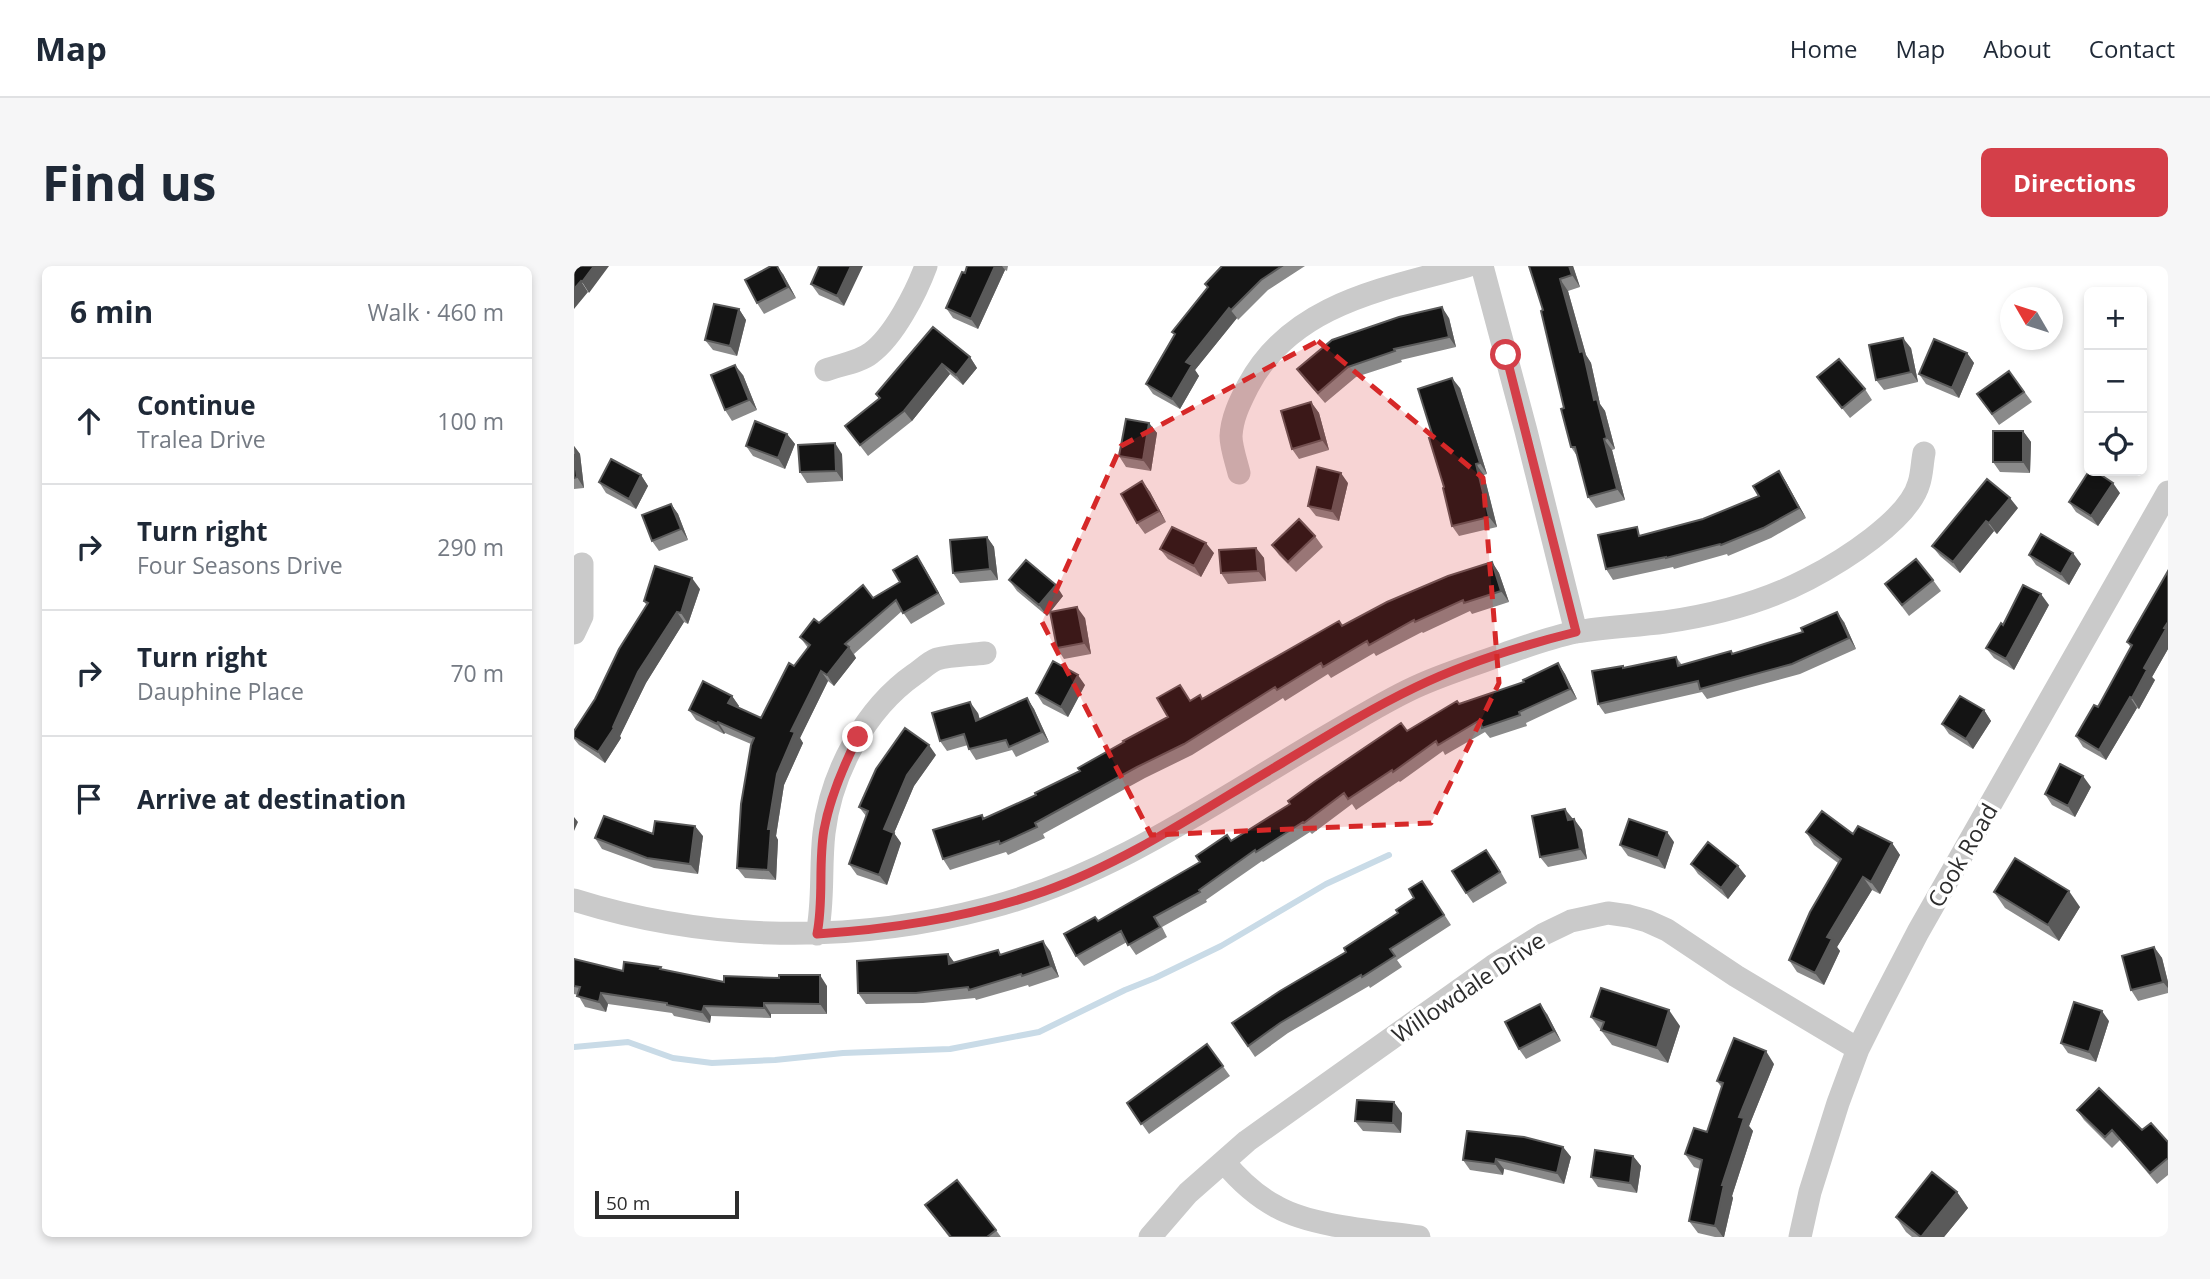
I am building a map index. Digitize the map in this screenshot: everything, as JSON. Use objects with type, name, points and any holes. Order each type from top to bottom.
[{"type":"street","points":[[825,370],[870,355],[884,341],[906,307],[926,266]]},
{"type":"street","points":[[1239,472],[1231,439],[1237,409],[1254,375],[1287,337],[1322,313],[1367,293],[1467,266]]},
{"type":"street","points":[[1482,266],[1530,444],[1576,632]]},
{"type":"street","points":[[574,900],[657,921],[760,934],[817,934],[912,924],[989,908],[1045,891],[1147,843],[1282,762],[1418,686],[1523,647],[1576,632],[1712,613],[1789,589],[1866,544],[1894,519],[1919,485],[1924,453]]},
{"type":"street","name":"Cook Road","points":[[1800,1237],[1810,1192],[1858,1049],[1918,932],[2168,492]]},
{"type":"street","points":[[574,633],[582,616],[582,564]]},
{"type":"street","points":[[817,934],[824,831],[832,797],[858,737],[889,695],[936,659],[985,653]]},
{"type":"street","name":"Willowdale Drive","points":[[1150,1237],[1188,1193],[1256,1135],[1493,966],[1544,934],[1571,921],[1608,913],[1629,916],[1667,930],[1735,976],[1858,1049]]},
{"type":"street","points":[[1224,1162],[1250,1189],[1278,1208],[1309,1220],[1353,1232],[1419,1237]]},
{"type":"highlighted area","points":[[1318,341],[1483,478],[1499,683],[1431,823],[1151,835],[1042,622],[1121,446]]},
{"type":"building","points":[[574,266],[594,266],[574,289]]},
{"type":"building","points":[[771,266],[777,266],[788,287],[757,303],[745,280]]},
{"type":"building","points":[[819,266],[851,266],[837,296],[811,284]]},
{"type":"building","points":[[967,266],[995,266],[971,319],[946,308]]},
{"type":"building","points":[[1222,266],[1282,266],[1261,280],[1231,310],[1229,308],[1186,362],[1192,365],[1172,399],[1146,384],[1175,334],[1172,332],[1208,287],[1205,284]]},
{"type":"building","points":[[1529,266],[1569,266],[1572,275],[1560,279],[1580,352],[1583,351],[1594,400],[1597,399],[1617,489],[1588,497],[1575,447],[1571,447],[1561,409],[1564,408],[1541,311],[1543,310]]},
{"type":"building","points":[[714,304],[739,309],[730,346],[705,340]]},
{"type":"building","points":[[1442,307],[1449,337],[1394,349],[1395,351],[1348,367],[1318,393],[1297,369],[1332,340],[1399,317]]},
{"type":"building","points":[[933,327],[970,357],[956,375],[942,364],[904,411],[860,445],[845,426],[880,398],[876,394]]},
{"type":"building","points":[[1903,338],[1911,372],[1876,380],[1869,345]]},
{"type":"building","points":[[1934,339],[1967,353],[1952,388],[1919,374]]},
{"type":"building","points":[[1839,359],[1865,389],[1842,408],[1817,377]]},
{"type":"building","points":[[735,365],[749,400],[725,410],[711,375]]},
{"type":"building","points":[[2009,371],[2024,392],[1992,414],[1977,394]]},
{"type":"building","points":[[1452,378],[1480,463],[1476,464],[1489,517],[1452,526],[1444,487],[1429,438],[1433,437],[1418,389]]},
{"type":"building","points":[[1311,402],[1322,440],[1292,449],[1281,411]]},
{"type":"building","points":[[1126,419],[1149,423],[1143,460],[1119,456]]},
{"type":"building","points":[[755,421],[787,434],[778,458],[746,446]]},
{"type":"building","points":[[1993,431],[2023,431],[2023,462],[1993,462]]},
{"type":"building","points":[[835,443],[836,471],[800,472],[798,445]]},
{"type":"building","points":[[574,454],[577,477],[574,478]]},
{"type":"building","points":[[611,459],[641,475],[629,499],[599,482]]},
{"type":"building","points":[[1317,467],[1341,473],[1332,511],[1308,506]]},
{"type":"building","points":[[1779,471],[1799,508],[1763,528],[1721,545],[1606,569],[1598,535],[1637,527],[1639,536],[1703,519],[1759,496],[1753,486]]},
{"type":"building","points":[[2086,476],[2102,476],[2113,483],[2091,516],[2069,502]]},
{"type":"building","points":[[1987,479],[2010,498],[1989,523],[1986,521],[1953,562],[1932,546]]},
{"type":"building","points":[[1142,481],[1159,511],[1137,523],[1121,494]]},
{"type":"building","points":[[671,504],[681,529],[652,541],[642,515]]},
{"type":"building","points":[[1299,519],[1315,536],[1288,562],[1272,545]]},
{"type":"building","points":[[1172,527],[1206,543],[1194,566],[1160,549]]},
{"type":"building","points":[[2041,534],[2073,553],[2061,574],[2029,555]]},
{"type":"building","points":[[987,537],[990,569],[953,573],[950,540]]},
{"type":"building","points":[[1256,548],[1258,571],[1221,573],[1219,550]]},
{"type":"building","points":[[917,556],[938,593],[903,613],[896,600],[845,644],[849,647],[827,675],[821,671],[791,731],[795,732],[777,774],[768,829],[771,829],[768,870],[737,868],[741,804],[754,738],[689,710],[703,681],[732,696],[728,703],[761,718],[789,663],[794,666],[810,645],[800,637],[814,619],[819,623],[863,585],[873,598],[900,582],[893,570]]},
{"type":"building","points":[[1916,559],[1933,580],[1902,605],[1885,584]]},
{"type":"building","points":[[1026,560],[1056,585],[1039,605],[1009,580]]},
{"type":"building","points":[[1492,562],[1501,591],[1464,603],[1463,600],[1415,622],[1414,620],[1369,645],[1367,641],[1323,667],[1321,663],[1277,690],[1275,687],[1184,744],[1035,823],[1037,827],[1000,844],[999,841],[943,859],[933,830],[982,815],[983,819],[1080,771],[1078,768],[1168,717],[1157,698],[1180,685],[1190,701],[1200,695],[1202,699],[1339,621],[1342,626],[1387,602],[1448,576]]},
{"type":"building","points":[[655,566],[692,578],[681,613],[677,612],[638,672],[614,728],[598,752],[574,737],[574,731],[595,699],[619,649],[648,603],[644,601]]},
{"type":"building","points":[[2168,571],[2166,629],[2144,668],[2147,670],[2132,698],[2130,697],[2099,750],[2076,736],[2094,705],[2098,707],[2132,645],[2127,642]]},
{"type":"building","points":[[2023,585],[2041,594],[2006,659],[1986,648],[2001,623],[2003,625]]},
{"type":"building","points":[[1077,607],[1084,643],[1057,648],[1050,612]]},
{"type":"building","points":[[1837,612],[1849,638],[1792,664],[1700,689],[1698,681],[1598,704],[1592,671],[1623,668],[1676,657],[1678,666],[1731,651],[1732,654],[1803,632],[1801,628]]},
{"type":"building","points":[[1053,661],[1078,675],[1061,707],[1036,693]]},
{"type":"building","points":[[1558,663],[1570,689],[1519,712],[1520,715],[1482,728],[1480,720],[1438,745],[1436,741],[1393,772],[1392,770],[1348,799],[1344,793],[1304,823],[1256,852],[1255,850],[1199,890],[1200,892],[1154,917],[1160,927],[1128,945],[1121,931],[1076,956],[1064,934],[1095,917],[1098,921],[1200,862],[1196,856],[1227,835],[1231,841],[1290,804],[1288,801],[1314,782],[1401,723],[1407,731],[1457,701],[1459,704],[1524,682],[1523,680]]},
{"type":"building","points":[[1960,696],[1984,710],[1966,739],[1942,724]]},
{"type":"building","points":[[1027,698],[1042,732],[1009,747],[1006,740],[969,749],[964,734],[940,741],[932,713],[970,702],[976,721]]},
{"type":"building","points":[[905,728],[929,745],[907,775],[884,829],[894,833],[879,875],[849,864],[868,811],[859,807],[876,769]]},
{"type":"building","points":[[2060,764],[2083,776],[2068,806],[2045,794]]},
{"type":"building","points":[[1565,809],[1568,820],[1574,819],[1580,849],[1540,857],[1532,816]]},
{"type":"building","points":[[1822,811],[1853,834],[1858,826],[1892,843],[1871,882],[1863,877],[1827,937],[1832,939],[1815,973],[1789,960],[1810,912],[1841,859],[1806,832]]},
{"type":"building","points":[[604,816],[653,834],[655,821],[695,826],[690,864],[647,858],[595,838]]},
{"type":"building","points":[[1629,819],[1667,832],[1658,858],[1620,845]]},
{"type":"building","points":[[1708,842],[1738,866],[1721,888],[1691,864]]},
{"type":"building","points":[[1486,850],[1500,872],[1466,893],[1452,871]]},
{"type":"building","points":[[2015,858],[2069,891],[2048,925],[1994,892]]},
{"type":"building","points":[[1422,881],[1444,915],[1390,949],[1395,956],[1280,1023],[1248,1046],[1232,1023],[1346,952],[1344,948],[1398,913],[1396,910],[1414,898],[1409,889]]},
{"type":"building","points":[[1043,941],[1051,966],[1022,976],[1021,974],[969,990],[968,987],[916,993],[858,993],[857,961],[948,954],[949,964],[998,950],[1000,955]]},
{"type":"building","points":[[2154,947],[2163,982],[2131,990],[2122,956]]},
{"type":"building","points":[[574,959],[623,971],[624,962],[661,967],[660,969],[724,982],[724,976],[779,978],[779,975],[820,975],[820,1004],[764,1003],[764,1008],[704,1006],[702,1012],[667,1003],[601,993],[599,1002],[577,996],[580,987],[574,986]]},
{"type":"building","points":[[1601,988],[1669,1010],[1657,1048],[1601,1030],[1604,1022],[1591,1017]]},
{"type":"building","points":[[2074,1002],[2102,1011],[2089,1052],[2061,1043]]},
{"type":"building","points":[[1540,1004],[1554,1031],[1519,1049],[1505,1022]]},
{"type":"building","points":[[1734,1038],[1766,1051],[1739,1117],[1744,1118],[1722,1185],[1715,1226],[1689,1221],[1702,1160],[1685,1154],[1694,1128],[1707,1132],[1723,1083],[1717,1081]]},
{"type":"building","points":[[1207,1044],[1223,1066],[1141,1124],[1127,1103]]},
{"type":"building","points":[[2099,1088],[2142,1130],[2151,1123],[2168,1142],[2168,1158],[2150,1173],[2112,1130],[2105,1137],[2077,1110]]},
{"type":"building","points":[[1357,1100],[1394,1102],[1393,1123],[1355,1121]]},
{"type":"building","points":[[1467,1131],[1524,1137],[1563,1147],[1557,1173],[1496,1159],[1495,1164],[1463,1160]]},
{"type":"building","points":[[1595,1150],[1633,1156],[1630,1183],[1591,1177]]},
{"type":"building","points":[[1932,1172],[1957,1192],[1921,1237],[1896,1217]]},
{"type":"building","points":[[957,1180],[996,1230],[987,1237],[951,1237],[925,1205]]},
{"type":"waterway","points":[[574,1047],[628,1042],[673,1058],[712,1063],[843,1053],[950,1049],[1039,1032],[1221,946],[1326,884],[1389,855]]},
{"type":"route","points":[[858,737],[832,797],[824,831],[817,934],[912,924],[989,908],[1045,891],[1147,843],[1282,762],[1418,686],[1535,643],[1576,632],[1506,355]]}]
